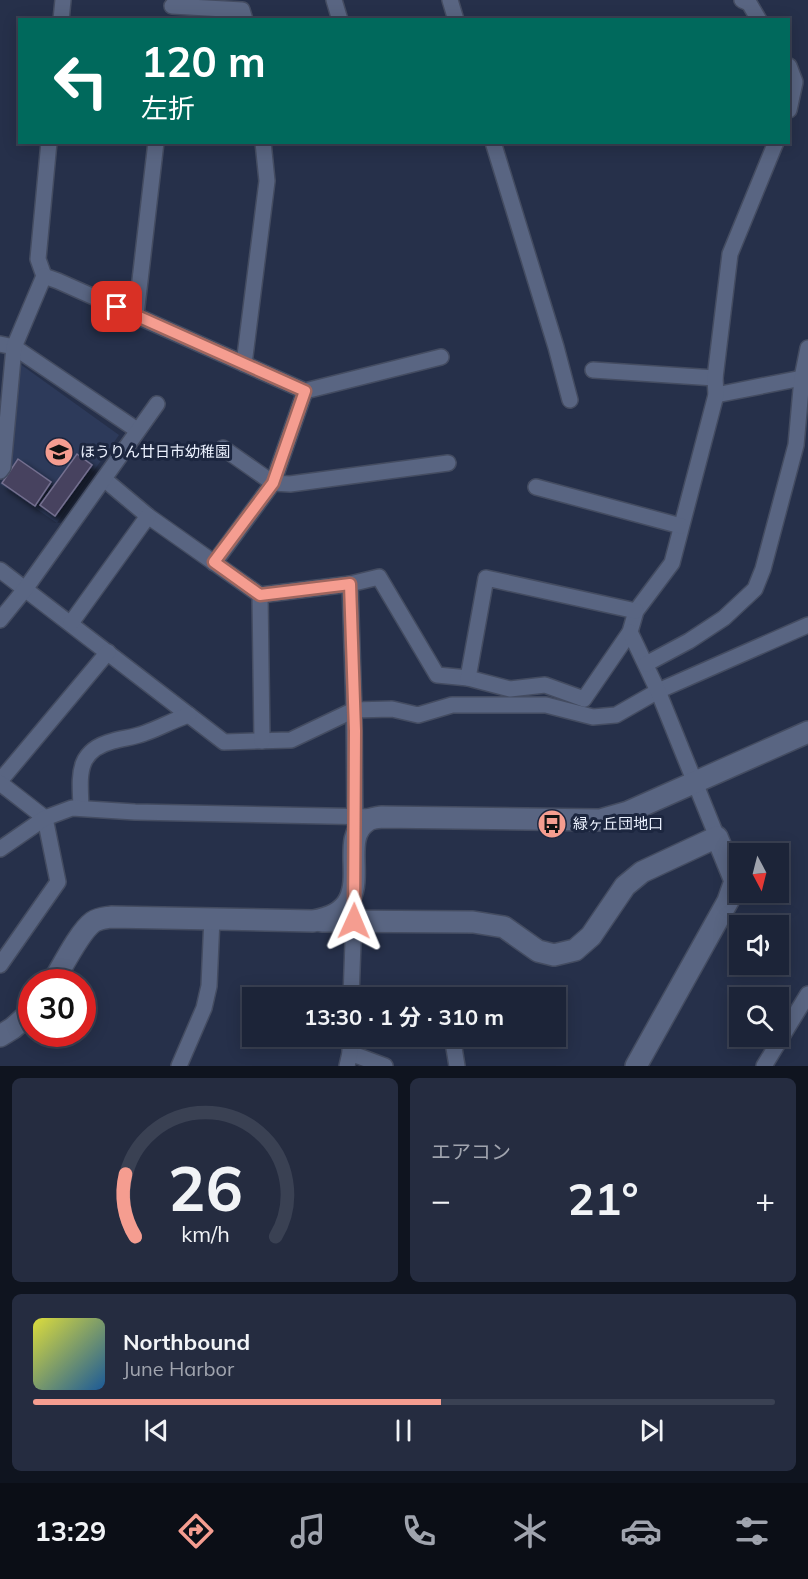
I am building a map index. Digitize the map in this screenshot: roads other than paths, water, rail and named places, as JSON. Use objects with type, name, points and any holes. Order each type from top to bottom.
[{"type":"street","points":[[61,18],[63,0]]},
{"type":"street","points":[[334,0],[339,18]]},
{"type":"street","points":[[450,0],[455,18]]},
{"type":"street","points":[[751,1],[758,18]]},
{"type":"street","points":[[173,8],[242,10],[244,18]]},
{"type":"street","points":[[790,69],[795,82],[790,105]]},
{"type":"street","points":[[0,471],[3,467],[7,345],[44,276],[38,259],[49,144]]},
{"type":"street","points":[[136,315],[156,144]]},
{"type":"street","points":[[244,364],[267,181],[263,144]]},
{"type":"street","points":[[494,144],[570,400]]},
{"type":"street","points":[[104,479],[148,516],[260,595],[350,584],[379,577],[437,675],[468,678],[510,689],[545,685],[584,699],[630,632],[636,611],[672,563],[716,395],[730,254],[775,144]]},
{"type":"street","points":[[44,276],[58,280],[305,391],[441,357]]},
{"type":"street","points":[[7,345],[137,430]]},
{"type":"street","points":[[646,664],[689,641],[724,618],[755,588],[763,569],[796,445],[802,378],[808,348]]},
{"type":"street","points":[[593,370],[716,378]]},
{"type":"street","points":[[716,395],[802,378]]},
{"type":"street","points":[[214,562],[273,483],[305,391]]},
{"type":"street","points":[[0,620],[26,588],[157,404]]},
{"type":"street","points":[[223,448],[273,483],[290,484],[448,463]]},
{"type":"street","points":[[536,487],[681,526]]},
{"type":"street","points":[[71,623],[148,516]]},
{"type":"street","points":[[0,570],[225,742],[291,740],[354,710],[392,709],[418,715],[452,705],[546,705],[593,717],[616,715],[658,691],[808,625]]},
{"type":"street","points":[[468,678],[486,578],[636,611]]},
{"type":"street","points":[[350,584],[356,816],[351,987]]},
{"type":"street","points":[[260,595],[262,741]]},
{"type":"street","points":[[630,632],[658,691],[735,881],[728,901],[636,1066]]},
{"type":"street","points":[[0,965],[58,882],[45,818],[0,782],[108,652]]},
{"type":"street","points":[[81,808],[80,768],[90,751],[110,741],[145,733],[189,715]]},
{"type":"street","points":[[0,849],[45,818],[72,808],[135,812],[600,820],[628,812],[808,732]]},
{"type":"street","points":[[355,842],[359,829],[368,820],[381,817]]},
{"type":"street","points":[[60,969],[91,923],[111,916],[474,922],[504,927],[538,951],[554,955],[575,950],[591,936],[626,885],[642,872],[717,837]]},
{"type":"street","points":[[313,921],[325,919],[337,913],[346,904],[352,893],[354,880]]},
{"type":"street","points":[[179,1066],[204,1008],[209,986],[212,918]]},
{"type":"street","points":[[764,1066],[808,994]]},
{"type":"street","points":[[0,1036],[18,1024]]},
{"type":"street","points":[[454,1047],[457,1066]]},
{"type":"street","points":[[348,1059],[385,1066]]},
{"type":"place","name":"ほうりん廿日市幼稚園","points":[[59,452]]},
{"type":"place","name":"緑ヶ丘団地口","points":[[552,824]]}]
